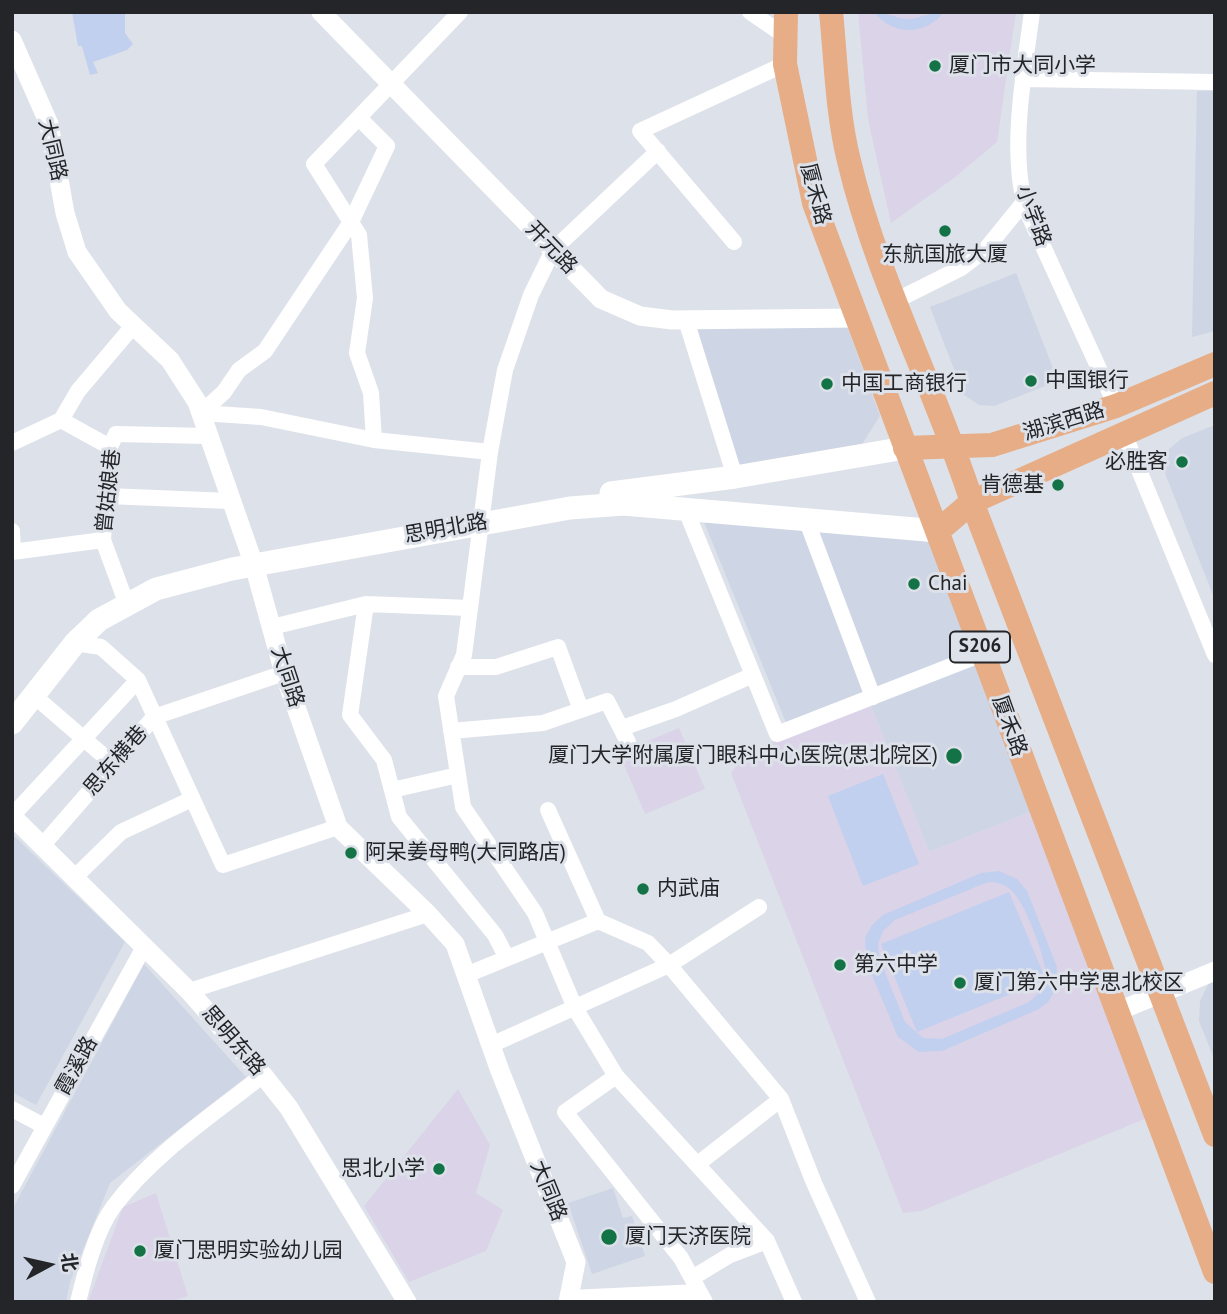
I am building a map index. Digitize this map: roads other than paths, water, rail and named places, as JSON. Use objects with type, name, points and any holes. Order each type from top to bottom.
[{"type":"main road","name":"厦禾路","points":[[831,12],[848,159],[878,261],[955,448],[972,502],[1158,993],[1215,1135]]},
{"type":"main road","name":"厦禾路","points":[[785,24],[785,64],[814,203],[1215,1272]]},
{"type":"main road","name":"湖滨西路","points":[[905,448],[992,445],[1116,406],[1215,364]]},
{"type":"main road","name":"湖滨西路","points":[[938,531],[972,502],[1123,431],[1215,393]]},
{"type":"main road","name":"思明北路","points":[[12,707],[50,657],[103,606],[123,594],[174,572],[253,560],[481,517],[905,448]]},
{"type":"main road","points":[[760,514],[754,504],[754,495],[757,484],[771,471]]},
{"type":"main road","name":"思明北路","points":[[481,517],[623,504],[938,531]]},
{"type":"main road","name":"思明北路","points":[[12,723],[32,694],[75,643],[99,621],[156,589],[253,560]]},
{"type":"street","name":"开元路","points":[[321,12],[601,299],[639,316],[686,320],[855,318]]},
{"type":"street","points":[[374,440],[371,393],[357,353],[366,298],[359,235],[314,164],[460,12]]},
{"type":"street","points":[[750,12],[785,24]]},
{"type":"street","name":"小学路","points":[[1032,12],[1023,79],[1018,180],[1024,202],[1116,406]]},
{"type":"street","name":"大同路","points":[[12,40],[49,124],[65,213],[77,252],[118,311],[170,360],[201,413],[253,560],[285,673],[338,827],[429,914],[455,944],[491,1045],[576,1262],[569,1300]]},
{"type":"street","points":[[734,242],[640,131],[785,64]]},
{"type":"street","points":[[1023,79],[1215,82]]},
{"type":"street","points":[[201,413],[224,393],[239,370],[265,351],[351,222],[387,146],[359,118]]},
{"type":"street","points":[[658,151],[553,250],[531,295],[505,370],[490,452],[464,655],[446,696],[463,807],[535,913],[575,1008],[616,1076],[698,1163],[766,1241],[794,1302]]},
{"type":"street","points":[[895,301],[961,268],[985,250],[1024,202]]},
{"type":"street","points":[[686,320],[735,477]]},
{"type":"street","points":[[12,443],[61,420],[78,391],[133,326]]},
{"type":"street","points":[[201,413],[261,417],[374,440],[490,452]]},
{"type":"street","points":[[61,420],[110,447]]},
{"type":"street","points":[[1123,431],[1211,635],[1215,655]]},
{"type":"street","name":"曾姑娘巷","points":[[123,594],[103,540],[110,447],[116,434],[208,436]]},
{"type":"street","points":[[107,496],[230,501]]},
{"type":"street","points":[[685,508],[777,734],[982,654]]},
{"type":"street","points":[[806,519],[873,696]]},
{"type":"street","points":[[12,531],[12,552],[103,540]]},
{"type":"street","points":[[272,627],[366,604],[470,608]]},
{"type":"street","points":[[366,604],[350,715],[384,760],[399,817],[495,934],[507,958]]},
{"type":"street","points":[[75,643],[101,648],[138,680],[223,865],[338,827]]},
{"type":"street","points":[[458,667],[496,667],[558,647],[581,710]]},
{"type":"street","name":"思东横巷","points":[[42,846],[154,717],[285,673]]},
{"type":"street","points":[[451,731],[543,723],[607,701],[625,735],[753,675]]},
{"type":"street","points":[[12,816],[138,680]]},
{"type":"street","points":[[32,694],[113,764]]},
{"type":"street","points":[[392,790],[458,775]]},
{"type":"street","points":[[74,878],[121,832],[192,799]]},
{"type":"street","points":[[548,810],[598,920],[648,943],[781,1099],[814,1184],[868,1302]]},
{"type":"street","name":"思明东路","points":[[12,816],[189,991],[263,1074],[289,1108],[407,1302]]},
{"type":"street","points":[[491,1045],[669,965],[759,907]]},
{"type":"street","points":[[189,991],[429,914]]},
{"type":"street","points":[[466,975],[598,920]]},
{"type":"street","name":"霞溪路","points":[[12,1186],[144,947]]},
{"type":"street","points":[[1116,1012],[1215,971]]},
{"type":"street","points":[[78,1302],[86,1269],[112,1208],[143,1174],[263,1074]]},
{"type":"street","points":[[616,1076],[565,1112],[681,1258],[699,1291]]},
{"type":"street","points":[[698,1163],[781,1099]]},
{"type":"street","points":[[12,1109],[44,1126]]},
{"type":"street","points":[[569,1300],[699,1291],[730,1255],[766,1241]]},
{"type":"place","name":"厦门市大同小学","points":[[935,66]]},
{"type":"place","name":"东航国旅大厦","points":[[945,231]]},
{"type":"place","name":"中国银行","points":[[1031,381]]},
{"type":"place","name":"中国工商银行","points":[[827,384]]},
{"type":"place","name":"必胜客","points":[[1182,462]]},
{"type":"place","name":"肯德基","points":[[1058,485]]},
{"type":"place","name":"Chai","points":[[914,584]]},
{"type":"place","name":"厦门大学附属厦门眼科中心医院(思北院区)","points":[[954,756]]},
{"type":"place","name":"阿呆姜母鸭(大同路店)","points":[[351,853]]},
{"type":"place","name":"内武庙","points":[[643,889]]},
{"type":"place","name":"第六中学","points":[[840,965]]},
{"type":"place","name":"厦门第六中学思北校区","points":[[960,983]]},
{"type":"place","name":"思北小学","points":[[439,1169]]},
{"type":"place","name":"厦门天济医院","points":[[609,1237]]},
{"type":"place","name":"厦门思明实验幼儿园","points":[[140,1251]]}]
